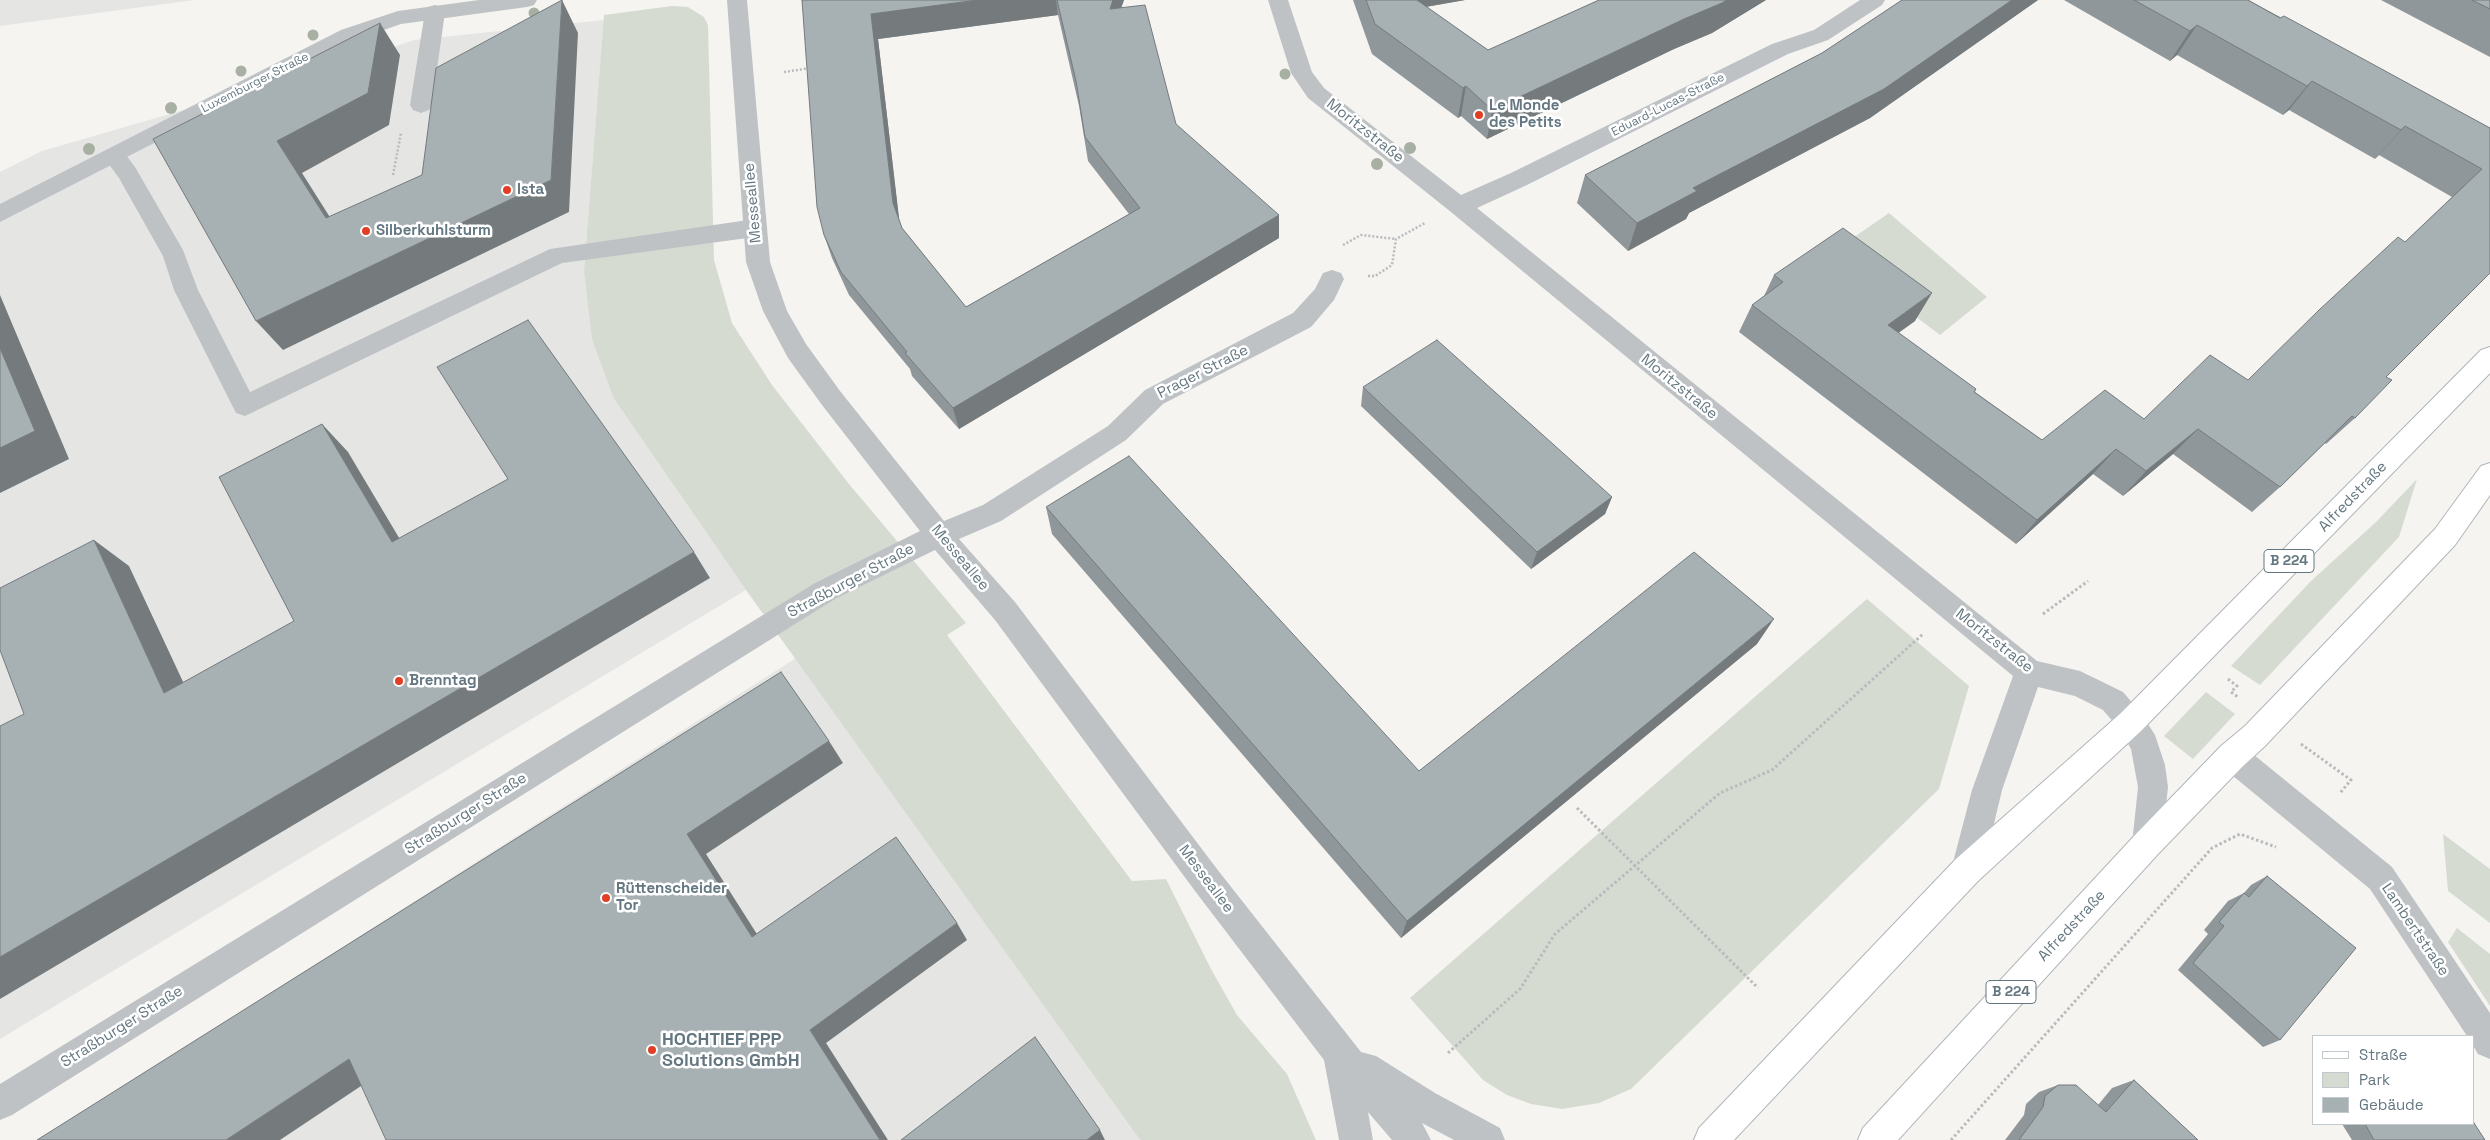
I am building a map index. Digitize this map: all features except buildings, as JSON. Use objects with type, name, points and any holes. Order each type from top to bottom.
[{"type":"main road","name":"Alfredstraße","points":[[1711,1140],[1967,870],[2131,722],[2490,357]]},
{"type":"main road","name":"Alfredstraße","points":[[1875,1140],[2147,844],[2445,537],[2490,474]]},
{"type":"street","name":"Luxemburger Straße","points":[[0,214],[399,9],[435,12],[527,0]]},
{"type":"street","name":"Messeallee","points":[[738,0],[758,262],[775,311],[797,351],[831,398],[939,535],[1005,611],[1206,880],[1340,1053],[1414,1140]]},
{"type":"street","name":"Moritzstraße","points":[[1278,0],[1302,73],[1316,93],[1459,206],[2030,672],[2080,684],[2098,692],[2113,701],[2131,722]]},
{"type":"street","name":"Eduard-Lucas-Straße","points":[[1459,206],[1519,179],[1780,49],[1821,35],[1875,0]]},
{"type":"street","points":[[421,106],[435,12]]},
{"type":"street","points":[[114,156],[127,173],[175,256],[186,290],[245,406],[558,255],[755,228]]},
{"type":"street","name":"Prager Straße","points":[[939,535],[992,513],[1117,433],[1154,397],[1198,376],[1302,320],[1325,294],[1332,279]]},
{"type":"street","name":"Straßburger Straße","points":[[0,1103],[825,591],[939,535]]},
{"type":"street","name":"Alfredstraße","points":[[1967,870],[1987,790],[2012,713],[2030,672]]},
{"type":"street","points":[[2131,722],[2145,745],[2153,787],[2147,844]]},
{"type":"street","name":"Lambertstraße","points":[[2232,756],[2380,878],[2490,1042]]},
{"type":"street","name":"Messeallee","points":[[1340,1053],[1356,1140]]},
{"type":"street","name":"Messeallee","points":[[1340,1053],[1423,1105],[1488,1140]]},
{"type":"path","points":[[784,72],[813,68]]},
{"type":"path","points":[[393,176],[403,121],[421,106]]},
{"type":"path","points":[[1396,239],[1392,265],[1374,276],[1332,279],[1338,248],[1361,235],[1396,239],[1459,206]]},
{"type":"path","points":[[2043,614],[2088,581]]},
{"type":"path","points":[[1448,1053],[1520,989],[1555,934],[1720,793],[1772,770],[1927,631]]},
{"type":"path","points":[[1951,1140],[2212,848],[2240,834],[2288,852],[2351,780],[2231,692],[2237,686],[2199,654]]},
{"type":"path","points":[[1577,808],[1758,988]]},
{"type":"shaded area","points":[[0,0],[195,0],[0,26]]},
{"type":"shaded area","points":[[604,20],[584,270],[614,399],[746,590],[0,1039],[0,172],[42,151],[346,63],[414,40]]},
{"type":"shaded area","name":"Rüttenscheider Tor","points":[[796,658],[1140,1140],[40,1140]]},
{"type":"green space","points":[[672,6],[688,7],[704,17],[708,25],[714,260],[732,323],[772,385],[849,484],[966,623],[947,635],[1132,881],[1166,879],[1211,969],[1237,1015],[1287,1074],[1316,1140],[1140,1140],[746,590],[614,399],[592,339],[584,270],[604,15]]},
{"type":"green space","points":[[1889,213],[1987,297],[1940,335],[1831,253]]},
{"type":"green space","points":[[2417,479],[2399,537],[2260,685],[2231,666],[2311,581],[2376,522]]},
{"type":"green space","points":[[1867,599],[1969,686],[1939,789],[1631,1089],[1599,1103],[1562,1109],[1531,1104],[1507,1095],[1483,1080],[1410,998]]},
{"type":"green space","points":[[2206,692],[2235,714],[2193,759],[2164,736]]},
{"type":"green space","points":[[2443,834],[2490,869],[2490,923],[2448,891]]},
{"type":"green space","points":[[2457,928],[2490,954],[2490,1006],[2448,942]]},
{"type":"place","name":"Le Monde des Petits","points":[[1479,115]]},
{"type":"place","name":"Ista","points":[[507,190]]},
{"type":"place","name":"Silberkuhlsturm","points":[[366,231]]},
{"type":"place","name":"Brenntag","points":[[399,681]]},
{"type":"place","name":"Rüttenscheider Tor","points":[[606,898]]},
{"type":"place","name":"HOCHTIEF PPP Solutions GmbH","points":[[652,1050]]}]
